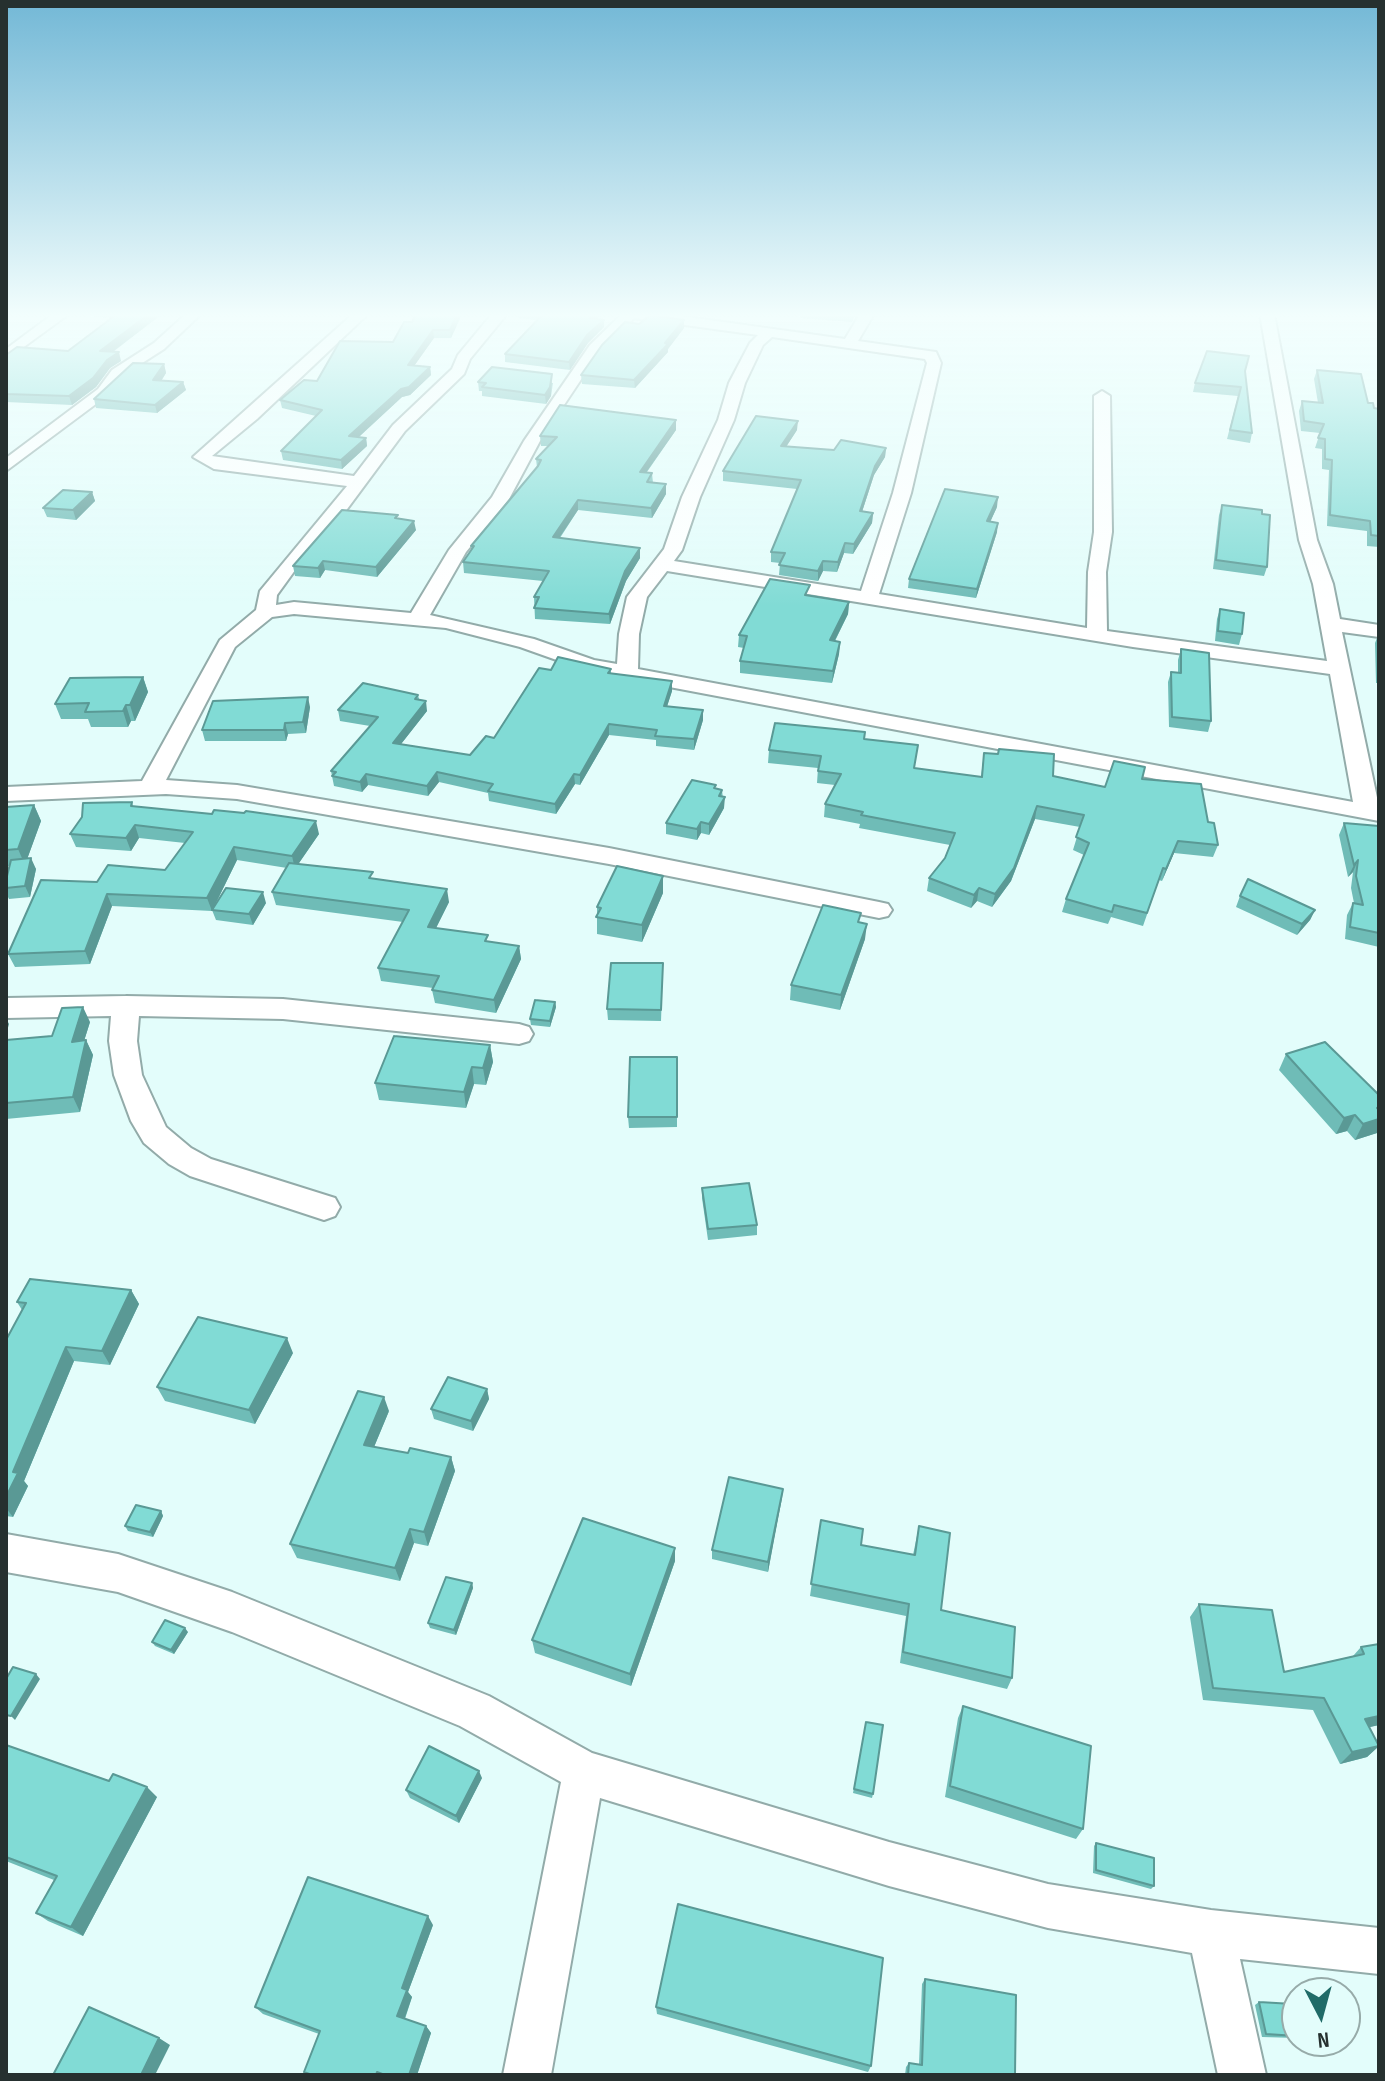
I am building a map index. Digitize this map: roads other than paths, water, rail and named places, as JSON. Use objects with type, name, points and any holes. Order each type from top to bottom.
[{"type":"street","points":[[6,466],[78,411]]},
{"type":"street","points":[[256,411],[201,457],[214,464],[358,482]]},
{"type":"street","points":[[266,612],[267,595],[399,428],[418,411]]},
{"type":"street","points":[[419,619],[424,605],[458,550],[500,499],[549,411]]},
{"type":"street","points":[[627,673],[629,634],[637,597],[673,550],[691,497],[729,411]]},
{"type":"street","points":[[869,596],[902,493],[922,411]]},
{"type":"street","points":[[1097,634],[1097,572],[1103,532],[1102,411]]},
{"type":"street","points":[[150,788],[227,644],[266,612],[294,608],[419,619],[479,628],[589,665],[627,673],[1372,813],[1323,584],[1308,540],[1285,411]]},
{"type":"street","points":[[664,565],[1340,669]]},
{"type":"street","points":[[1330,624],[1379,631]]},
{"type":"street","points":[[6,794],[150,788],[237,792],[609,856],[879,910]]},
{"type":"street","points":[[126,1006],[123,1041],[128,1075],[146,1121],[155,1135],[180,1156],[201,1168],[324,1207]]},
{"type":"street","points":[[6,1008],[126,1006],[283,1009],[519,1034]]},
{"type":"street","points":[[6,1553],[118,1573],[232,1612],[474,1711],[584,1772],[889,1864],[1048,1906],[1211,1933],[1379,1951]]},
{"type":"street","points":[[527,2075],[584,1772]]},
{"type":"street","points":[[1211,1933],[1242,2075]]}]
